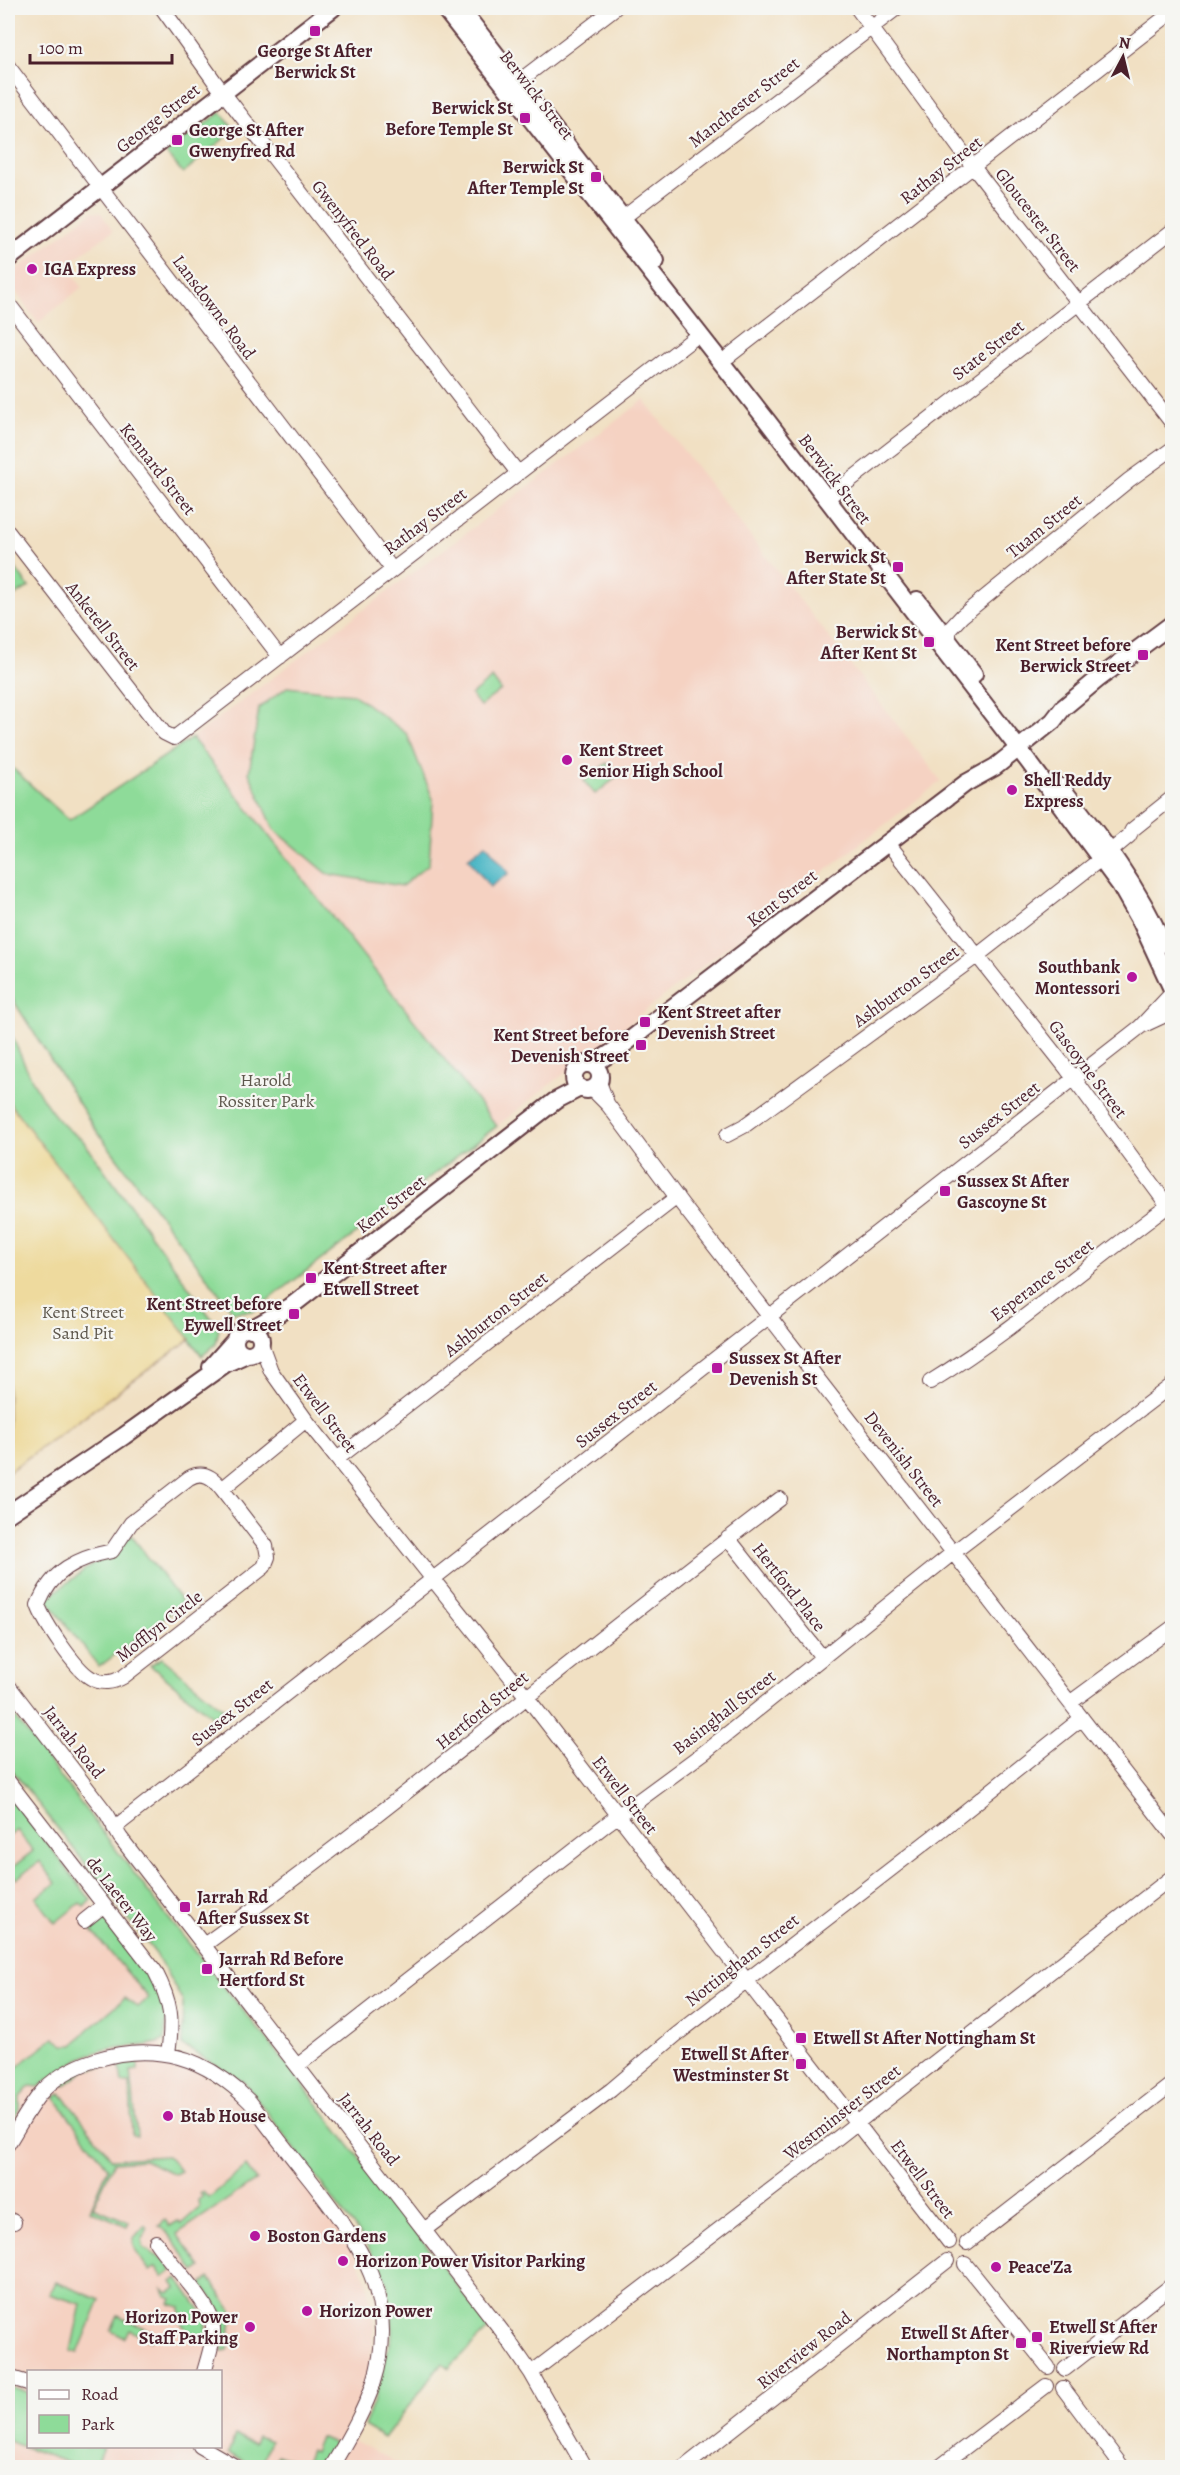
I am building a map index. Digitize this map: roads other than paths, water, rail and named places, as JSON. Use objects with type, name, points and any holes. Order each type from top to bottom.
[{"type":"main road","name":"George Street","points":[[8,259],[333,8]]},
{"type":"main road","name":"Berwick Street","points":[[444,8],[513,85]]},
{"type":"main road","name":"Berwick Street","points":[[460,8],[513,85],[618,222],[729,356],[831,496],[1105,851],[1154,921],[1173,966]]},
{"type":"main road","name":"Berwick Street","points":[[618,222],[698,335],[949,639],[1019,741]]},
{"type":"main road","name":"Kent Street","points":[[8,1514],[254,1345],[278,1315],[555,1101],[590,1079],[622,1046],[887,842],[966,783],[995,767],[1019,741],[1053,721],[1063,708],[1098,679],[1173,624]]},
{"type":"main road","name":"Berwick Street","points":[[1105,851],[1173,991]]},
{"type":"main road","points":[[8,1501],[130,1425],[177,1392],[209,1368],[235,1340],[237,1349],[254,1345]]},
{"type":"street","name":"Gwenyfred Road","points":[[162,8],[223,92],[518,473]]},
{"type":"street","points":[[513,85],[615,8]]},
{"type":"street","name":"Gloucester Street","points":[[857,8],[974,168],[1173,423]]},
{"type":"street","name":"Manchester Street","points":[[618,222],[897,8]]},
{"type":"street","name":"Rathay Street","points":[[729,356],[1173,12]]},
{"type":"street","name":"Lansdowne Road","points":[[8,66],[392,569]]},
{"type":"street","name":"State Street","points":[[831,496],[1173,231]]},
{"type":"street","name":"Kennard Street","points":[[8,303],[280,657]]},
{"type":"street","name":"Rathay Street","points":[[174,738],[698,335]]},
{"type":"street","name":"Tuam Street","points":[[949,639],[949,630],[962,616],[1130,480],[1173,449]]},
{"type":"street","name":"Anketell Street","points":[[8,532],[164,733],[174,738]]},
{"type":"street","name":"Ashburton Street","points":[[727,1135],[754,1119],[978,955],[1105,851],[1124,831],[1132,830],[1173,798]]},
{"type":"street","name":"Gascoyne Street","points":[[887,842],[978,955],[1170,1204]]},
{"type":"street","name":"Sussex Street","points":[[112,1825],[512,1520],[1074,1079],[1140,1027],[1173,991]]},
{"type":"street","name":"Sussex Street","points":[[1140,1027],[1173,1012]]},
{"type":"street","name":"Devenish Street","points":[[590,1079],[677,1197],[1173,1834]]},
{"type":"street","name":"Ashburton Street","points":[[337,1459],[677,1197]]},
{"type":"street","name":"Esperance Street","points":[[930,1382],[1038,1308],[1170,1204]]},
{"type":"street","name":"Etwell Street","points":[[254,1345],[306,1420],[526,1696],[949,2242]]},
{"type":"street","name":"Basinghall Street","points":[[297,2066],[618,1815],[706,1751],[954,1552],[1173,1385]]},
{"type":"street","points":[[222,1489],[306,1420]]},
{"type":"street","name":"Mofflyn Circle","points":[[194,1475],[206,1475],[216,1481],[222,1489],[266,1546],[268,1557],[264,1567],[123,1677],[104,1683],[91,1678],[42,1617],[38,1605],[45,1588],[81,1558],[112,1551],[131,1523],[194,1475]]},
{"type":"street","name":"Hertford Street","points":[[204,1945],[439,1768],[526,1696],[780,1499]]},
{"type":"street","name":"Hertford Place","points":[[728,1538],[822,1657]]},
{"type":"street","points":[[1071,1702],[1173,1628]]},
{"type":"street","name":"Jarrah Road","points":[[8,1685],[107,1814],[112,1825],[502,2331],[531,2373],[585,2468]]},
{"type":"street","name":"Jarrah Road","points":[[8,1696],[101,1818],[112,1825]]},
{"type":"street","name":"Nottingham Street","points":[[424,2230],[603,2097],[746,1980],[943,1829],[1082,1718]]},
{"type":"street","name":"de Laeter Way","points":[[8,1780],[155,1971],[169,2002],[172,2024],[168,2054]]},
{"type":"street","name":"Westminster Street","points":[[531,2373],[1173,1877]]},
{"type":"street","points":[[84,1921],[104,1905]]},
{"type":"street","points":[[8,2144],[41,2093],[73,2067],[107,2056],[144,2051],[185,2058],[219,2074],[250,2102],[352,2236],[374,2279],[382,2326],[374,2380],[360,2415],[331,2468]]},
{"type":"street","points":[[967,2243],[1173,2085]]},
{"type":"street","points":[[960,2239],[967,2243],[971,2254],[965,2264],[954,2265],[947,2261],[945,2249],[949,2242],[960,2239]]},
{"type":"street","points":[[156,2242],[196,2294],[213,2322],[211,2349],[205,2370]]},
{"type":"street","name":"Riverview Road","points":[[683,2468],[947,2261]]},
{"type":"street","points":[[965,2264],[1048,2367]]},
{"type":"street","points":[[1065,2369],[1173,2285]]},
{"type":"street","points":[[1059,2365],[1065,2369],[1068,2377],[1063,2388],[1056,2390],[1046,2386],[1043,2374],[1048,2367],[1059,2365]]},
{"type":"street","points":[[8,2377],[27,2383]]},
{"type":"street","points":[[938,2468],[1046,2386]]},
{"type":"street","points":[[1063,2388],[1123,2468]]},
{"type":"street","points":[[203,2448],[238,2468]]},
{"type":"water","points":[[486,844],[509,873],[490,887],[468,858]]},
{"type":"place","name":"George St After Berwick St","points":[[315,31]]},
{"type":"place","name":"Berwick St Before Temple St","points":[[525,118]]},
{"type":"place","name":"George St After Gwenyfred Rd","points":[[177,140]]},
{"type":"place","name":"Berwick St After Temple St","points":[[596,177]]},
{"type":"place","name":"IGA Express","points":[[32,269]]},
{"type":"place","name":"Berwick St After State St","points":[[898,567]]},
{"type":"place","name":"Berwick St After Kent St","points":[[929,642]]},
{"type":"place","name":"Kent Street before Berwick Street","points":[[1143,655]]},
{"type":"place","name":"Kent Street Senior High School","points":[[567,760]]},
{"type":"place","name":"Shell Reddy Express","points":[[1012,790]]},
{"type":"place","name":"Southbank Montessori","points":[[1132,977]]},
{"type":"place","name":"Kent Street after Devenish Street","points":[[645,1022]]},
{"type":"place","name":"Kent Street before Devenish Street","points":[[641,1045]]},
{"type":"place","name":"Sussex St After Gascoyne St","points":[[945,1191]]},
{"type":"place","name":"Kent Street after Etwell Street","points":[[311,1278]]},
{"type":"place","name":"Kent Street before Eywell Street","points":[[294,1314]]},
{"type":"place","name":"Sussex St After Devenish St","points":[[717,1368]]},
{"type":"place","name":"Jarrah Rd After Sussex St","points":[[185,1907]]},
{"type":"place","name":"Jarrah Rd Before Hertford St","points":[[207,1969]]},
{"type":"place","name":"Etwell St After Nottingham St","points":[[801,2038]]},
{"type":"place","name":"Etwell St After Westminster St","points":[[801,2064]]},
{"type":"place","name":"Btab House","points":[[168,2116]]},
{"type":"place","name":"Boston Gardens","points":[[255,2236]]},
{"type":"place","name":"Horizon Power Visitor Parking","points":[[343,2261]]},
{"type":"place","name":"Peace'Za","points":[[996,2267]]},
{"type":"place","name":"Horizon Power","points":[[307,2311]]},
{"type":"place","name":"Horizon Power Staff Parking","points":[[250,2327]]},
{"type":"place","name":"Etwell St After Riverview Rd","points":[[1037,2337]]},
{"type":"place","name":"Etwell St After Northampton St","points":[[1021,2343]]},
{"type":"park label","name":"Harold Rossiter Park","points":[[266,1090]]},
{"type":"park label","name":"Kent Street Sand Pit","points":[[83,1322]]}]
